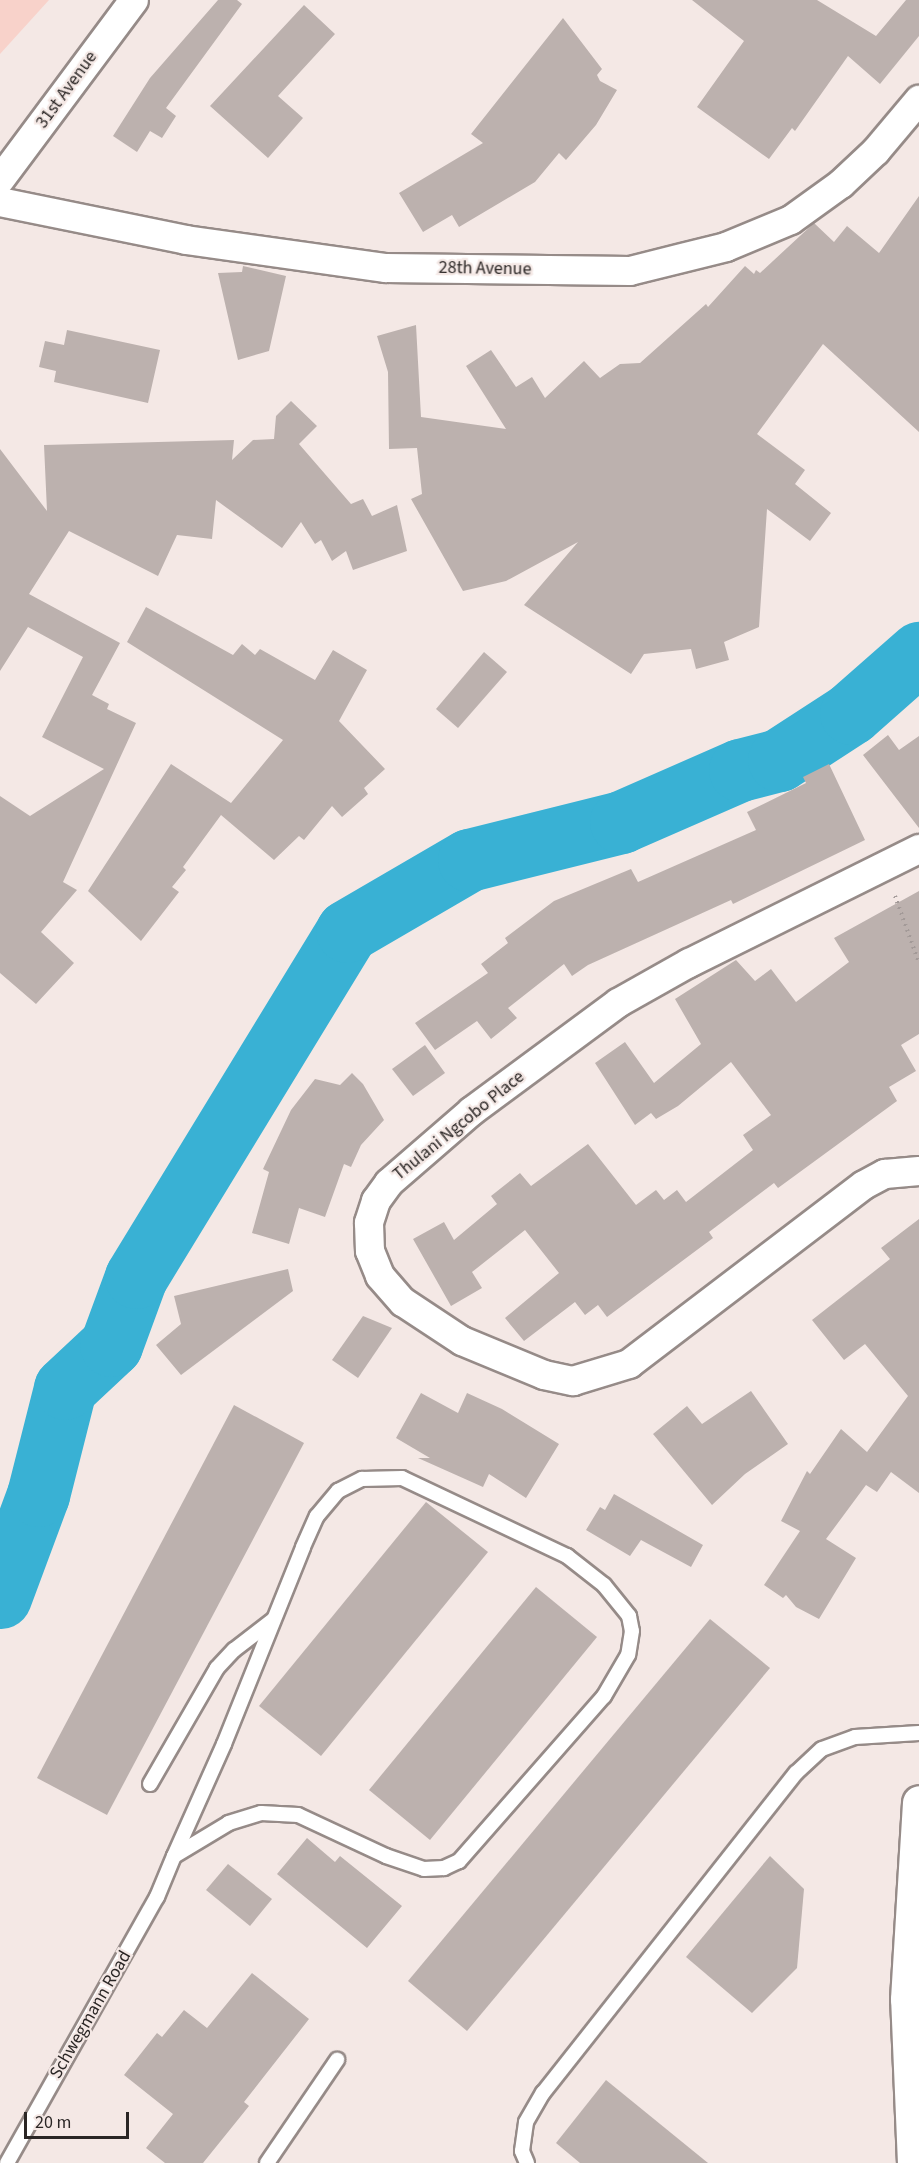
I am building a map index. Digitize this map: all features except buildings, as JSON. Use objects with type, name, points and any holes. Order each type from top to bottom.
[{"type":"street","name":"31st Avenue","points":[[0,180],[134,0]]},
{"type":"street","name":"28th Avenue","points":[[0,202],[186,240],[386,267],[630,271],[726,247],[790,220],[842,184],[876,152],[919,100]]},
{"type":"street","name":"Thulani Ngcobo Place","points":[[919,849],[689,963],[618,1003],[472,1111],[389,1183],[376,1201],[369,1222],[370,1251],[380,1276],[403,1302],[462,1341],[544,1376],[573,1382],[629,1364],[864,1185],[885,1174],[919,1171]]},
{"type":"street","points":[[914,2163],[907,1999],[919,1802]]},
{"type":"lane","name":"Schwegmann Road","points":[[7,2163],[157,1898],[174,1856],[317,1516],[338,1491],[362,1479],[402,1478],[567,1556],[604,1585],[629,1616],[632,1631],[628,1655],[604,1696],[459,1861],[444,1868],[424,1869],[386,1856],[298,1815],[261,1813],[229,1823],[174,1856]]},
{"type":"lane","points":[[150,1784],[217,1668],[234,1650],[273,1620]]},
{"type":"lane","points":[[527,2163],[522,2151],[526,2122],[543,2093],[796,1773],[822,1749],[855,1737],[919,1732]]},
{"type":"lane","points":[[267,2163],[337,2060]]},
{"type":"path","points":[[885,866],[919,963]]},
{"type":"shaded area","points":[[0,0],[49,0],[0,54]]},
{"type":"waterway","points":[[0,1597],[38,1495],[65,1388],[111,1345],[136,1277],[347,931],[469,860],[621,822],[740,770],[779,760],[851,713],[919,653]]}]
